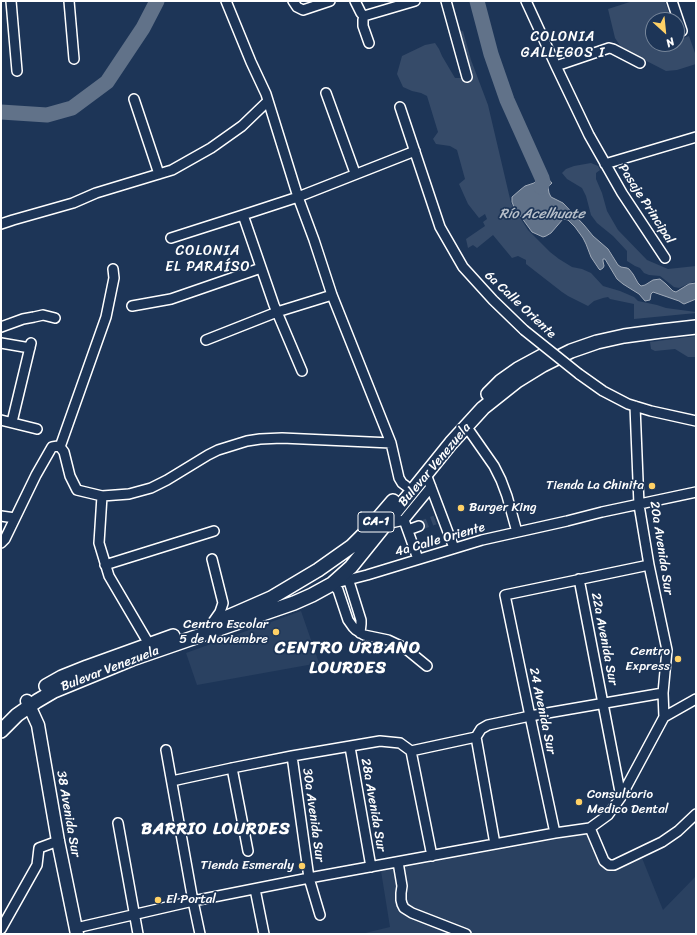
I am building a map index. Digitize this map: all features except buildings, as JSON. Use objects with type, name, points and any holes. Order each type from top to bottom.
[{"type":"highway","name":"Bulevar Venezuela","points":[[4,716],[26,699],[62,677],[239,612],[271,598],[318,570],[352,546],[370,529],[472,409],[501,381],[518,369],[553,350],[599,334],[627,327],[696,319]]},
{"type":"highway","name":"Bulevar Venezuela","points":[[1,731],[28,704],[74,682],[132,659],[294,603],[347,576],[386,524],[451,443],[483,408],[517,381],[552,360],[571,351],[597,342],[661,330],[696,327]]},
{"type":"highway","points":[[329,562],[325,569],[325,573],[326,578],[332,584]]},
{"type":"highway","points":[[4,716],[28,704],[46,687]]},
{"type":"main road","name":"38 Avenida Sur","points":[[28,704],[38,725],[58,841],[76,931]]},
{"type":"street","points":[[11,1],[17,71]]},
{"type":"street","points":[[69,1],[74,59]]},
{"type":"street","points":[[226,1],[266,94],[298,196],[332,295],[391,442],[399,478],[406,486]]},
{"type":"street","points":[[293,1],[297,7],[303,10],[330,1]]},
{"type":"street","points":[[355,1],[364,16],[363,26],[369,44]]},
{"type":"street","points":[[364,16],[415,1]]},
{"type":"street","points":[[446,1],[467,77]]},
{"type":"street","name":"Pasaje Principal","points":[[526,1],[589,135],[624,197],[665,258]]},
{"type":"street","points":[[672,1],[676,12]]},
{"type":"street","points":[[556,66],[609,48],[640,63]]},
{"type":"street","points":[[326,93],[356,173]]},
{"type":"street","points":[[134,98],[158,174]]},
{"type":"street","points":[[1,224],[73,203],[96,194],[172,170],[211,148],[242,126],[268,101]]},
{"type":"street","name":"6a Calle Oriente","points":[[400,107],[440,227],[463,267],[493,300],[524,330],[579,374],[603,391],[622,401],[651,412],[696,421]]},
{"type":"street","name":"Pasaje Principal","points":[[605,164],[696,137]]},
{"type":"street","points":[[171,238],[298,196],[415,151]]},
{"type":"street","points":[[243,215],[277,312],[302,371]]},
{"type":"street","points":[[132,306],[171,299],[261,268]]},
{"type":"street","points":[[60,447],[106,317],[114,278],[113,269]]},
{"type":"street","points":[[206,340],[277,312],[332,295]]},
{"type":"street","points":[[1,327],[23,319],[43,315],[55,318]]},
{"type":"street","points":[[1,343],[30,346],[12,422]]},
{"type":"street","name":"20a Avenida Sur","points":[[635,406],[640,505],[649,565],[667,650],[663,693],[664,717]]},
{"type":"street","points":[[1,420],[37,429]]},
{"type":"street","points":[[466,426],[494,466],[501,480],[517,532]]},
{"type":"street","points":[[1,543],[5,539],[36,475],[52,447],[58,446],[64,452],[70,476],[77,490],[102,496],[129,494],[151,488],[218,450],[246,441],[282,438],[391,442]]},
{"type":"street","points":[[426,474],[439,519],[454,548]]},
{"type":"street","points":[[386,524],[404,520],[431,487]]},
{"type":"street","name":"4a Calle Oriente","points":[[347,576],[368,575],[482,540],[696,492]]},
{"type":"street","points":[[102,496],[99,543],[109,576],[149,644]]},
{"type":"street","points":[[1,516],[15,518]]},
{"type":"street","points":[[404,520],[418,559]]},
{"type":"street","points":[[408,530],[419,526]]},
{"type":"street","points":[[106,566],[214,531]]},
{"type":"street","points":[[212,559],[223,602],[220,612],[213,622]]},
{"type":"street","points":[[579,579],[649,565]]},
{"type":"street","points":[[347,576],[360,615],[362,624],[360,633]]},
{"type":"street","name":"24 Avenida Sur","points":[[555,833],[505,595],[579,579]]},
{"type":"street","name":"22a Avenida Sur","points":[[579,579],[621,797]]},
{"type":"street","points":[[332,584],[338,590],[348,620],[353,627],[360,633],[388,640],[405,648],[427,666]]},
{"type":"street","points":[[223,602],[239,612]]},
{"type":"street","points":[[411,751],[476,736],[481,729],[488,726],[530,716],[663,693]]},
{"type":"street","points":[[76,931],[134,914],[193,901],[309,878],[555,833],[590,828],[608,815],[621,797],[664,717],[696,699]]},
{"type":"street","points":[[476,736],[495,844]]},
{"type":"street","points":[[172,782],[292,756],[382,741],[400,743],[411,751],[432,856]]},
{"type":"street","name":"28a Avenida Sur","points":[[350,747],[371,867]]},
{"type":"street","points":[[166,750],[200,934]]},
{"type":"street","name":"30a Avenida Sur","points":[[292,756],[309,878],[320,915]]},
{"type":"street","points":[[232,768],[248,851]]},
{"type":"street","points":[[590,828],[604,861],[609,865],[614,865],[662,842],[678,831],[696,814]]},
{"type":"street","points":[[118,823],[138,934]]},
{"type":"street","points":[[1,929],[37,865],[39,848],[58,841]]},
{"type":"street","points":[[398,862],[402,886],[401,900],[404,908],[412,913],[466,934]]},
{"type":"street","points":[[255,889],[264,934]]},
{"type":"shaded area","points":[[633,1],[665,1],[668,12],[645,12],[645,52],[685,52],[685,37],[689,36],[696,56],[696,64],[677,70],[666,71],[621,47],[615,38],[608,9]]},
{"type":"shaded area","points":[[463,31],[471,60],[488,105],[511,203],[528,230],[559,259],[572,267],[591,273],[603,286],[634,297],[638,301],[696,313],[634,319],[634,304],[610,299],[608,297],[594,301],[588,306],[562,292],[526,264],[526,260],[518,256],[512,258],[493,235],[477,248],[473,245],[468,248],[466,239],[485,226],[483,222],[487,219],[485,214],[479,218],[468,204],[459,184],[465,179],[457,150],[450,146],[436,144],[433,139],[438,132],[427,96],[403,87],[397,74],[402,56],[425,45],[435,43],[455,78],[470,78],[459,32]]},
{"type":"shaded area","points":[[591,163],[598,166],[600,170],[596,173],[596,179],[607,211],[618,230],[647,260],[668,269],[696,266],[696,281],[679,288],[674,287],[660,276],[644,273],[640,268],[627,261],[627,251],[613,236],[597,223],[591,215],[586,196],[582,188],[567,179],[562,173],[566,169],[574,166]]},
{"type":"shaded area","points":[[696,336],[696,357],[688,357],[675,349],[655,351],[651,349],[650,342]]},
{"type":"shaded area","name":"Centro Escolar 5 de Noviembre","points":[[301,611],[319,663],[197,685],[186,653]]},
{"type":"shaded area","points":[[586,834],[605,870],[642,858],[663,910],[696,876],[696,934],[361,934],[390,927],[381,871]]},
{"type":"water","name":"Río Acelhuate","points":[[538,168],[552,183],[548,187],[551,197],[563,203],[593,236],[608,249],[618,265],[629,269],[641,286],[653,280],[660,279],[676,292],[689,284],[696,283],[696,299],[684,304],[653,292],[650,300],[645,301],[639,294],[617,279],[605,259],[603,259],[603,268],[600,270],[599,269],[591,257],[583,238],[568,220],[563,219],[551,233],[543,237],[532,232],[514,207],[512,197],[525,186],[534,183],[537,180]]},
{"type":"waterway","name":"Río Acelhuate","points":[[1,112],[47,115],[72,108],[107,82],[143,28],[157,1]]},
{"type":"waterway","name":"Río Acelhuate","points":[[477,1],[491,54],[507,100],[542,178],[543,182],[541,187]]},
{"type":"tunnel","points":[[419,526],[435,520]]},
{"type":"place","name":"Tienda La Chinita","points":[[652,486]]},
{"type":"place","name":"Burger King","points":[[461,508]]},
{"type":"place","name":"Centro Escolar 5 de Noviembre","points":[[276,632]]},
{"type":"place","name":"Centro Express","points":[[678,659]]},
{"type":"place","name":"Consultorio Medico Dental","points":[[579,802]]},
{"type":"place","name":"Tienda Esmeraly","points":[[302,866]]},
{"type":"place","name":"El Portal","points":[[158,900]]},
{"type":"district","name":"COLONIA GALLEGOS I","points":[[563,46]]},
{"type":"district","name":"COLONIA EL PARAÍSO","points":[[208,260]]},
{"type":"district","name":"CENTRO URBANO LOURDES","points":[[348,659]]},
{"type":"district","name":"BARRIO LOURDES","points":[[216,830]]}]
